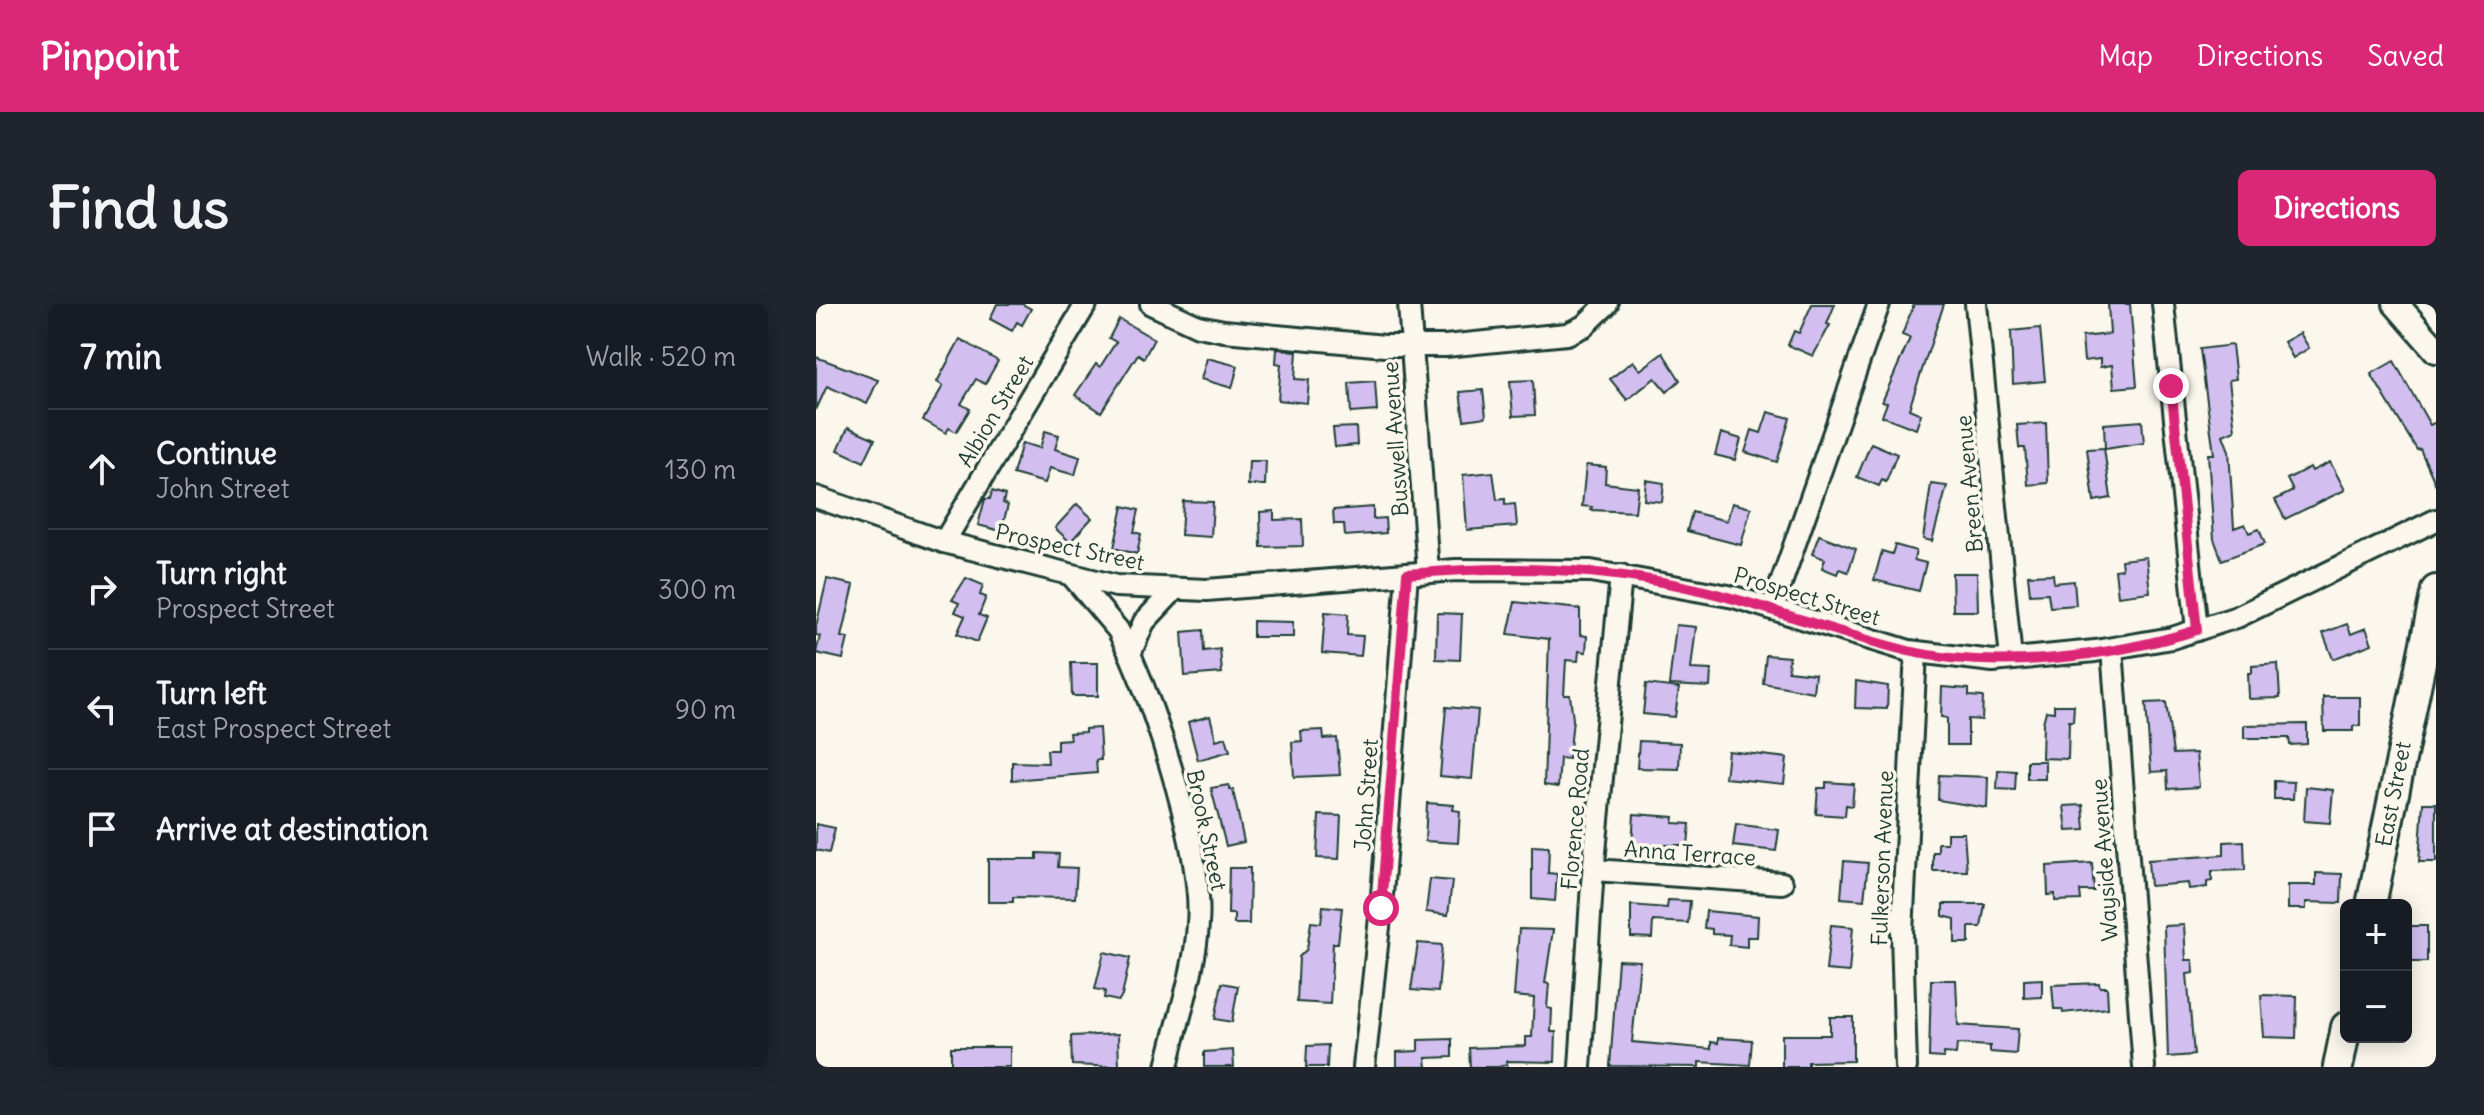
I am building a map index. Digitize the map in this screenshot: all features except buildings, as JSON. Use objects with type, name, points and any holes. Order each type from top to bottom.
[{"type":"main road","name":"East Street","points":[[2372,899],[2436,590]]},
{"type":"main road","points":[[2338,1067],[2343,1043]]},
{"type":"street","name":"Albion Street","points":[[944,542],[1086,304]]},
{"type":"street","points":[[1151,304],[1198,326],[1224,331],[1333,343],[1413,346],[1567,334],[1584,326],[1607,304]]},
{"type":"street","name":"Buswell Avenue","points":[[1409,304],[1413,346],[1418,573]]},
{"type":"street","points":[[1772,609],[1879,304]]},
{"type":"street","name":"Breen Avenue","points":[[1976,304],[2011,659]]},
{"type":"street","points":[[2163,304],[2197,630]]},
{"type":"street","points":[[2396,304],[2436,350]]},
{"type":"street","name":"Prospect Street","points":[[816,497],[944,542],[1116,586],[1174,590],[1260,587],[1418,573],[1527,569],[1621,575],[1720,594],[1916,652],[1953,658],[2011,659],[2112,649],[2197,630],[2237,617],[2436,520]]},
{"type":"street","name":"John Street","points":[[1364,1067],[1418,573]]},
{"type":"street","name":"Florence Road","points":[[1580,1067],[1594,870],[1621,575]]},
{"type":"street","name":"Brook Street","points":[[1073,577],[1118,630],[1130,654],[1169,764],[1199,893],[1192,966],[1167,1067]]},
{"type":"street","points":[[1130,654],[1144,622],[1174,590]]},
{"type":"street","name":"Wayside Avenue","points":[[2112,649],[2144,1067]]},
{"type":"street","name":"Fulkerson Avenue","points":[[1906,1067],[1902,933],[1916,652]]},
{"type":"street","name":"Anna Terrace","points":[[1594,870],[1782,883]]},
{"type":"route","points":[[1381,908],[1407,574],[1527,569],[1591,571],[1663,582],[1734,597],[1909,651],[1953,658],[1993,661],[2038,657],[2172,638],[2197,630],[2171,386]]}]
